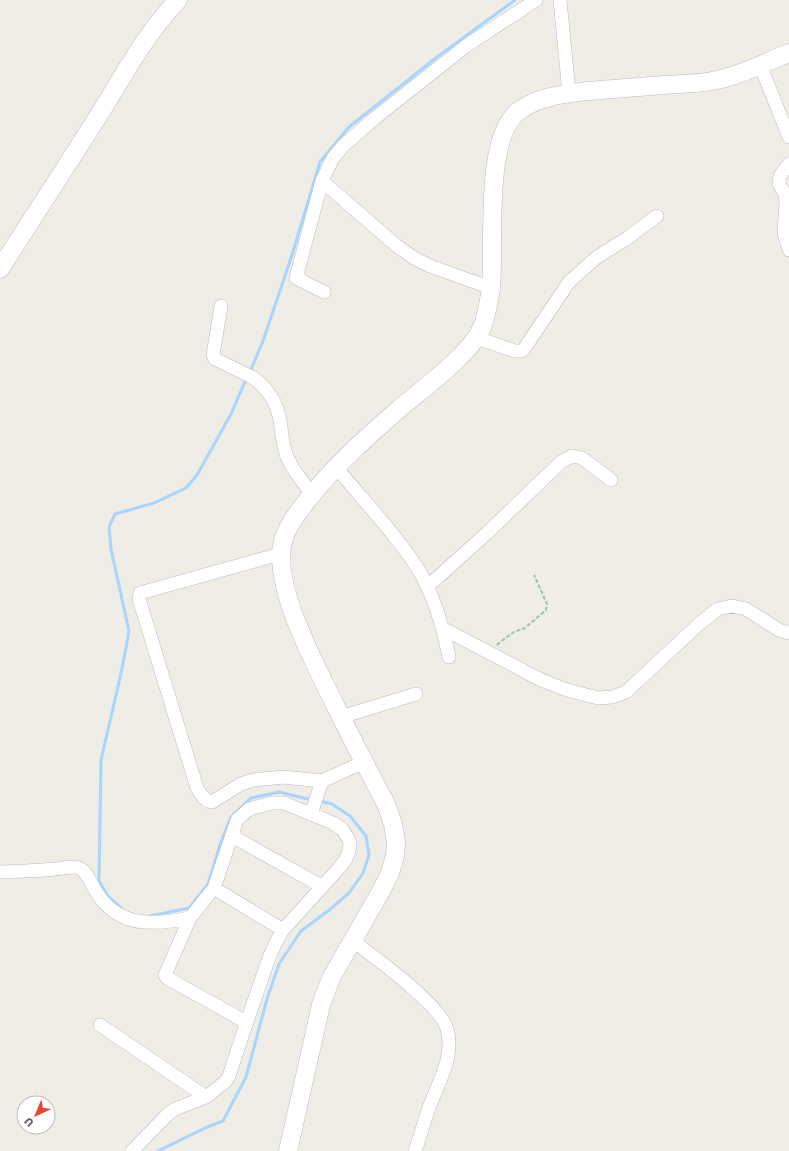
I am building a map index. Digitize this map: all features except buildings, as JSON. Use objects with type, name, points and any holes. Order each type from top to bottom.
[{"type":"street","points":[[0,269],[54,187],[145,42],[178,0]]},
{"type":"street","points":[[324,292],[296,278],[323,182],[322,181],[333,158],[343,146],[375,118],[466,46],[536,0]]},
{"type":"street","points":[[560,0],[569,93]]},
{"type":"street","points":[[288,1151],[321,1005],[331,978],[390,873],[395,856],[396,843],[393,824],[386,804],[305,644],[298,624],[281,568],[280,554],[288,529],[312,495],[336,467],[366,438],[448,367],[477,338],[483,324],[491,288],[495,179],[499,146],[504,132],[517,111],[533,102],[569,93],[712,81],[745,72],[789,53]]},
{"type":"street","points":[[760,65],[789,137]]},
{"type":"street","points":[[789,164],[780,176],[779,184],[786,198],[784,233],[789,250]]},
{"type":"street","points":[[323,182],[397,246],[414,258],[430,266],[491,288]]},
{"type":"street","points":[[477,338],[515,351],[521,351],[569,282],[597,257],[626,239],[657,216]]},
{"type":"street","points":[[221,306],[213,355],[219,362],[232,366],[257,380],[268,393],[276,405],[280,420],[282,443],[288,459],[312,495]]},
{"type":"street","points":[[427,587],[487,533],[561,462],[572,456],[582,458],[611,480]]},
{"type":"street","points":[[336,467],[406,552],[418,569],[444,629],[449,657]]},
{"type":"street","points":[[280,554],[140,593],[139,599],[197,788],[204,798],[212,802],[241,784],[254,780],[283,777],[321,783],[364,762]]},
{"type":"street","points":[[444,629],[541,680],[567,690],[598,698],[612,697],[626,692],[700,622],[718,609],[732,606],[746,609],[779,630],[789,633]]},
{"type":"street","points":[[341,717],[416,694]]},
{"type":"street","points":[[311,814],[321,783]]},
{"type":"street","points":[[132,1151],[168,1114],[175,1109],[206,1097],[225,1082],[229,1076],[268,960],[283,930],[346,859],[350,844],[342,829],[328,821],[284,803],[272,803],[250,809],[237,820],[214,888],[190,918],[165,973],[165,976],[246,1022]]},
{"type":"street","points":[[232,836],[321,886]]},
{"type":"street","points":[[0,872],[78,867],[86,874],[103,903],[112,911],[126,919],[142,922],[158,922],[190,918]]},
{"type":"street","points":[[214,888],[283,930]]},
{"type":"street","points":[[352,940],[426,1000],[436,1010],[447,1028],[449,1049],[442,1076],[415,1151]]},
{"type":"street","points":[[100,1025],[206,1097]]},
{"type":"path","points":[[490,654],[500,642],[514,632],[525,628],[546,610],[548,604],[534,575]]},
{"type":"waterway","points":[[250,372],[263,341],[292,255],[320,162],[349,127],[437,57],[515,0]]},
{"type":"waterway","points":[[123,910],[108,896],[99,881],[101,760],[122,669],[129,631],[111,549],[109,527],[115,514],[154,503],[186,488],[197,475],[231,414],[247,377]]},
{"type":"waterway","points":[[150,916],[189,908],[208,884],[221,842],[231,817],[251,798],[279,792],[312,800]]},
{"type":"waterway","points":[[158,1151],[207,1127],[223,1121],[246,1077],[267,999],[279,964],[301,931],[349,893],[363,873],[369,855],[366,836],[350,816],[332,804],[319,801]]}]
